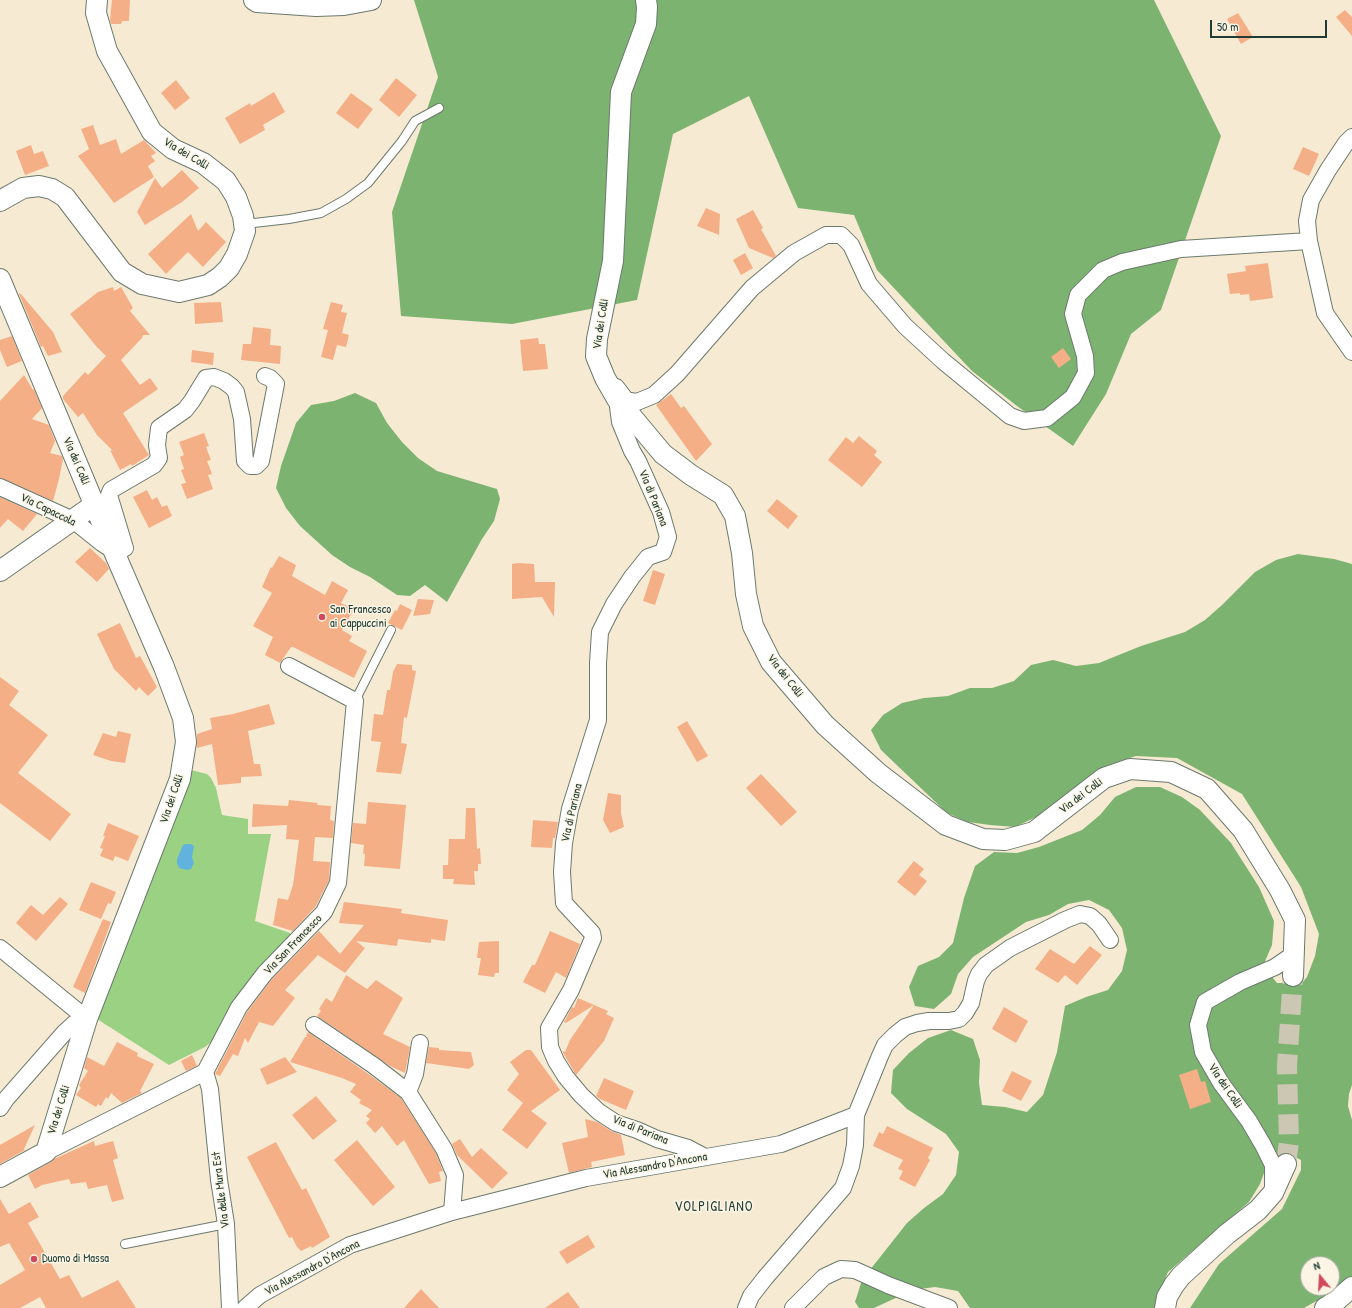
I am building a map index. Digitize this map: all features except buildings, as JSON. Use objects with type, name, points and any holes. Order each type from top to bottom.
[{"type":"street","name":"Via dei Colli","points":[[0,201],[24,188],[39,186],[52,189],[64,197],[122,272],[142,284],[179,292],[208,285],[220,277],[229,268],[237,254],[245,231],[236,197],[226,181],[203,163],[173,149],[152,132],[106,51],[96,13],[97,0]]},
{"type":"street","points":[[254,0],[257,2],[316,6],[344,5],[371,0]]},
{"type":"street","name":"Via dei Colli","points":[[646,0],[646,24],[621,92],[613,261],[597,339],[596,356],[605,378],[617,399],[663,454],[691,475],[723,495],[735,516],[742,553],[746,594],[753,626],[771,662],[825,725],[878,773],[946,825],[983,839],[1005,840],[1034,832],[1104,778],[1130,769],[1171,772],[1207,789],[1243,830],[1280,890],[1295,920],[1293,976]]},
{"type":"street","points":[[1352,137],[1346,143],[1328,170],[1312,200],[1307,221],[1309,241],[1325,313],[1352,352]]},
{"type":"street","points":[[602,314],[604,353],[615,386],[626,400],[637,402],[654,395],[677,374],[752,288],[794,253],[826,235],[841,235],[852,245],[869,284],[906,326],[943,361],[1010,416],[1024,422],[1048,418],[1073,397],[1086,373],[1085,356],[1073,314],[1078,295],[1103,270],[1122,262],[1181,249],[1309,241]]},
{"type":"street","name":"Via dei Colli","points":[[0,280],[94,505],[164,667],[183,718],[186,742],[180,779],[87,1019],[46,1152]]},
{"type":"street","points":[[114,552],[125,548],[109,495],[111,490],[154,465],[159,458],[157,445],[159,428],[185,410],[206,378],[214,377],[224,381],[236,392],[242,419],[245,461],[250,466],[256,466],[261,461],[276,384],[270,378],[265,376]]},
{"type":"street","name":"Via di Pariana","points":[[617,399],[620,422],[661,512],[668,537],[664,552],[648,557],[632,577],[614,604],[600,632],[598,663],[598,720],[570,810],[564,844],[562,872],[564,903],[592,933],[593,938],[571,990],[549,1028],[550,1047],[556,1061],[566,1077],[581,1095],[599,1112],[616,1123],[658,1139],[688,1148],[705,1157]]},
{"type":"street","name":"Via Capaccola","points":[[0,487],[73,520],[114,552]]},
{"type":"street","points":[[0,570],[94,505]]},
{"type":"street","points":[[289,666],[355,701]]},
{"type":"street","name":"Via San Francesco","points":[[204,1072],[239,1007],[265,973],[324,912],[338,883],[355,701]]},
{"type":"street","points":[[746,1308],[751,1296],[765,1278],[843,1188],[851,1166],[855,1145],[856,1115],[885,1045],[895,1034],[917,1023],[959,1019],[971,1003],[976,981],[986,965],[1010,948],[1035,934],[1080,914],[1090,916],[1099,924],[1110,940]]},
{"type":"street","points":[[0,948],[87,1019]]},
{"type":"street","name":"Via dei Colli","points":[[1273,1194],[1273,1165],[1249,1121],[1221,1083],[1203,1052],[1198,1025],[1205,1002],[1240,982],[1275,967],[1294,954]]},
{"type":"street","points":[[0,1108],[6,1099],[64,1033],[74,1023],[87,1019]]},
{"type":"street","points":[[314,1025],[373,1065],[408,1092],[444,1149],[455,1175],[452,1212]]},
{"type":"street","points":[[408,1092],[414,1074],[420,1043]]},
{"type":"street","points":[[0,1178],[46,1152],[204,1072]]},
{"type":"street","name":"Via delle Mura Est","points":[[204,1072],[210,1089],[219,1180],[226,1224],[230,1308]]},
{"type":"street","name":"Via Alessandro D'Ancona","points":[[245,1308],[260,1295],[350,1245],[452,1212],[586,1178],[781,1144],[856,1115]]},
{"type":"street","points":[[1165,1308],[1167,1297],[1181,1276],[1227,1234],[1258,1210],[1273,1194],[1286,1164]]},
{"type":"street","points":[[794,1308],[824,1277],[841,1269],[855,1270],[888,1285],[949,1308]]},
{"type":"street","points":[[1325,1308],[1336,1301],[1352,1287]]},
{"type":"lane","points":[[244,224],[289,219],[321,213],[346,199],[368,183],[402,141],[415,121],[439,108]]},
{"type":"lane","points":[[355,701],[391,630]]},
{"type":"lane","points":[[125,1244],[226,1224]]},
{"type":"green space","points":[[414,0],[1154,0],[1221,136],[1161,310],[1131,334],[1106,394],[1073,446],[1017,406],[972,371],[877,270],[854,215],[798,208],[749,96],[673,134],[637,300],[512,324],[401,316],[392,212],[438,77]]},
{"type":"green space","points":[[355,393],[376,403],[387,423],[402,442],[418,458],[437,471],[497,489],[500,499],[494,521],[482,539],[447,602],[425,585],[410,596],[397,595],[332,555],[300,526],[286,508],[276,488],[281,466],[296,423],[311,405],[334,401]]},
{"type":"green space","points":[[1298,554],[1334,559],[1352,564],[1352,1085],[1349,1094],[1348,1106],[1352,1120],[1352,1279],[1350,1282],[1340,1288],[1340,1256],[1300,1256],[1300,1296],[1325,1296],[1304,1308],[1190,1308],[1219,1264],[1282,1209],[1301,1170],[1301,1160],[1291,1155],[1274,1156],[1267,1165],[1260,1184],[1249,1202],[1168,1272],[1161,1289],[1156,1308],[970,1308],[958,1291],[935,1287],[913,1290],[874,1308],[859,1308],[855,1302],[862,1280],[907,1223],[943,1194],[956,1175],[959,1152],[946,1134],[907,1109],[891,1093],[893,1070],[909,1053],[928,1038],[951,1030],[973,1039],[980,1060],[979,1083],[982,1105],[1005,1107],[1027,1112],[1043,1095],[1057,1052],[1065,1006],[1108,990],[1122,971],[1127,950],[1122,928],[1109,910],[1089,900],[1068,904],[1049,915],[1026,922],[973,957],[958,974],[951,994],[934,1009],[915,1006],[909,987],[918,966],[939,957],[953,943],[964,898],[975,866],[994,852],[1017,853],[1039,847],[1082,830],[1100,815],[1115,797],[1136,787],[1160,787],[1182,797],[1200,810],[1231,843],[1259,887],[1274,921],[1272,945],[1263,966],[1277,983],[1302,983],[1307,977],[1315,956],[1319,934],[1301,887],[1242,794],[1177,758],[1136,756],[1114,763],[1096,773],[1051,810],[1015,827],[990,825],[968,822],[947,813],[881,750],[871,730],[883,715],[902,703],[924,698],[948,696],[970,688],[992,688],[1014,681],[1031,665],[1053,660],[1076,666],[1099,663],[1141,646],[1185,632],[1205,620],[1255,572],[1276,560]]},
{"type":"green space","points":[[191,770],[207,774],[211,778],[216,788],[222,815],[248,819],[248,834],[271,834],[255,921],[290,933],[291,936],[215,1039],[205,1047],[169,1065],[97,1019]]},
{"type":"water","points":[[191,844],[194,846],[192,857],[194,863],[191,869],[187,870],[179,868],[177,863],[177,859],[183,845]]},
{"type":"tunnel","points":[[1286,1164],[1289,1142],[1287,1066],[1293,976]]},
{"type":"place","name":"San Francesco ai Cappuccini","points":[[322,617]]},
{"type":"place","name":"Duomo di Massa","points":[[34,1259]]},
{"type":"district","name":"VOLPIGLIANO","points":[[714,1207]]}]
